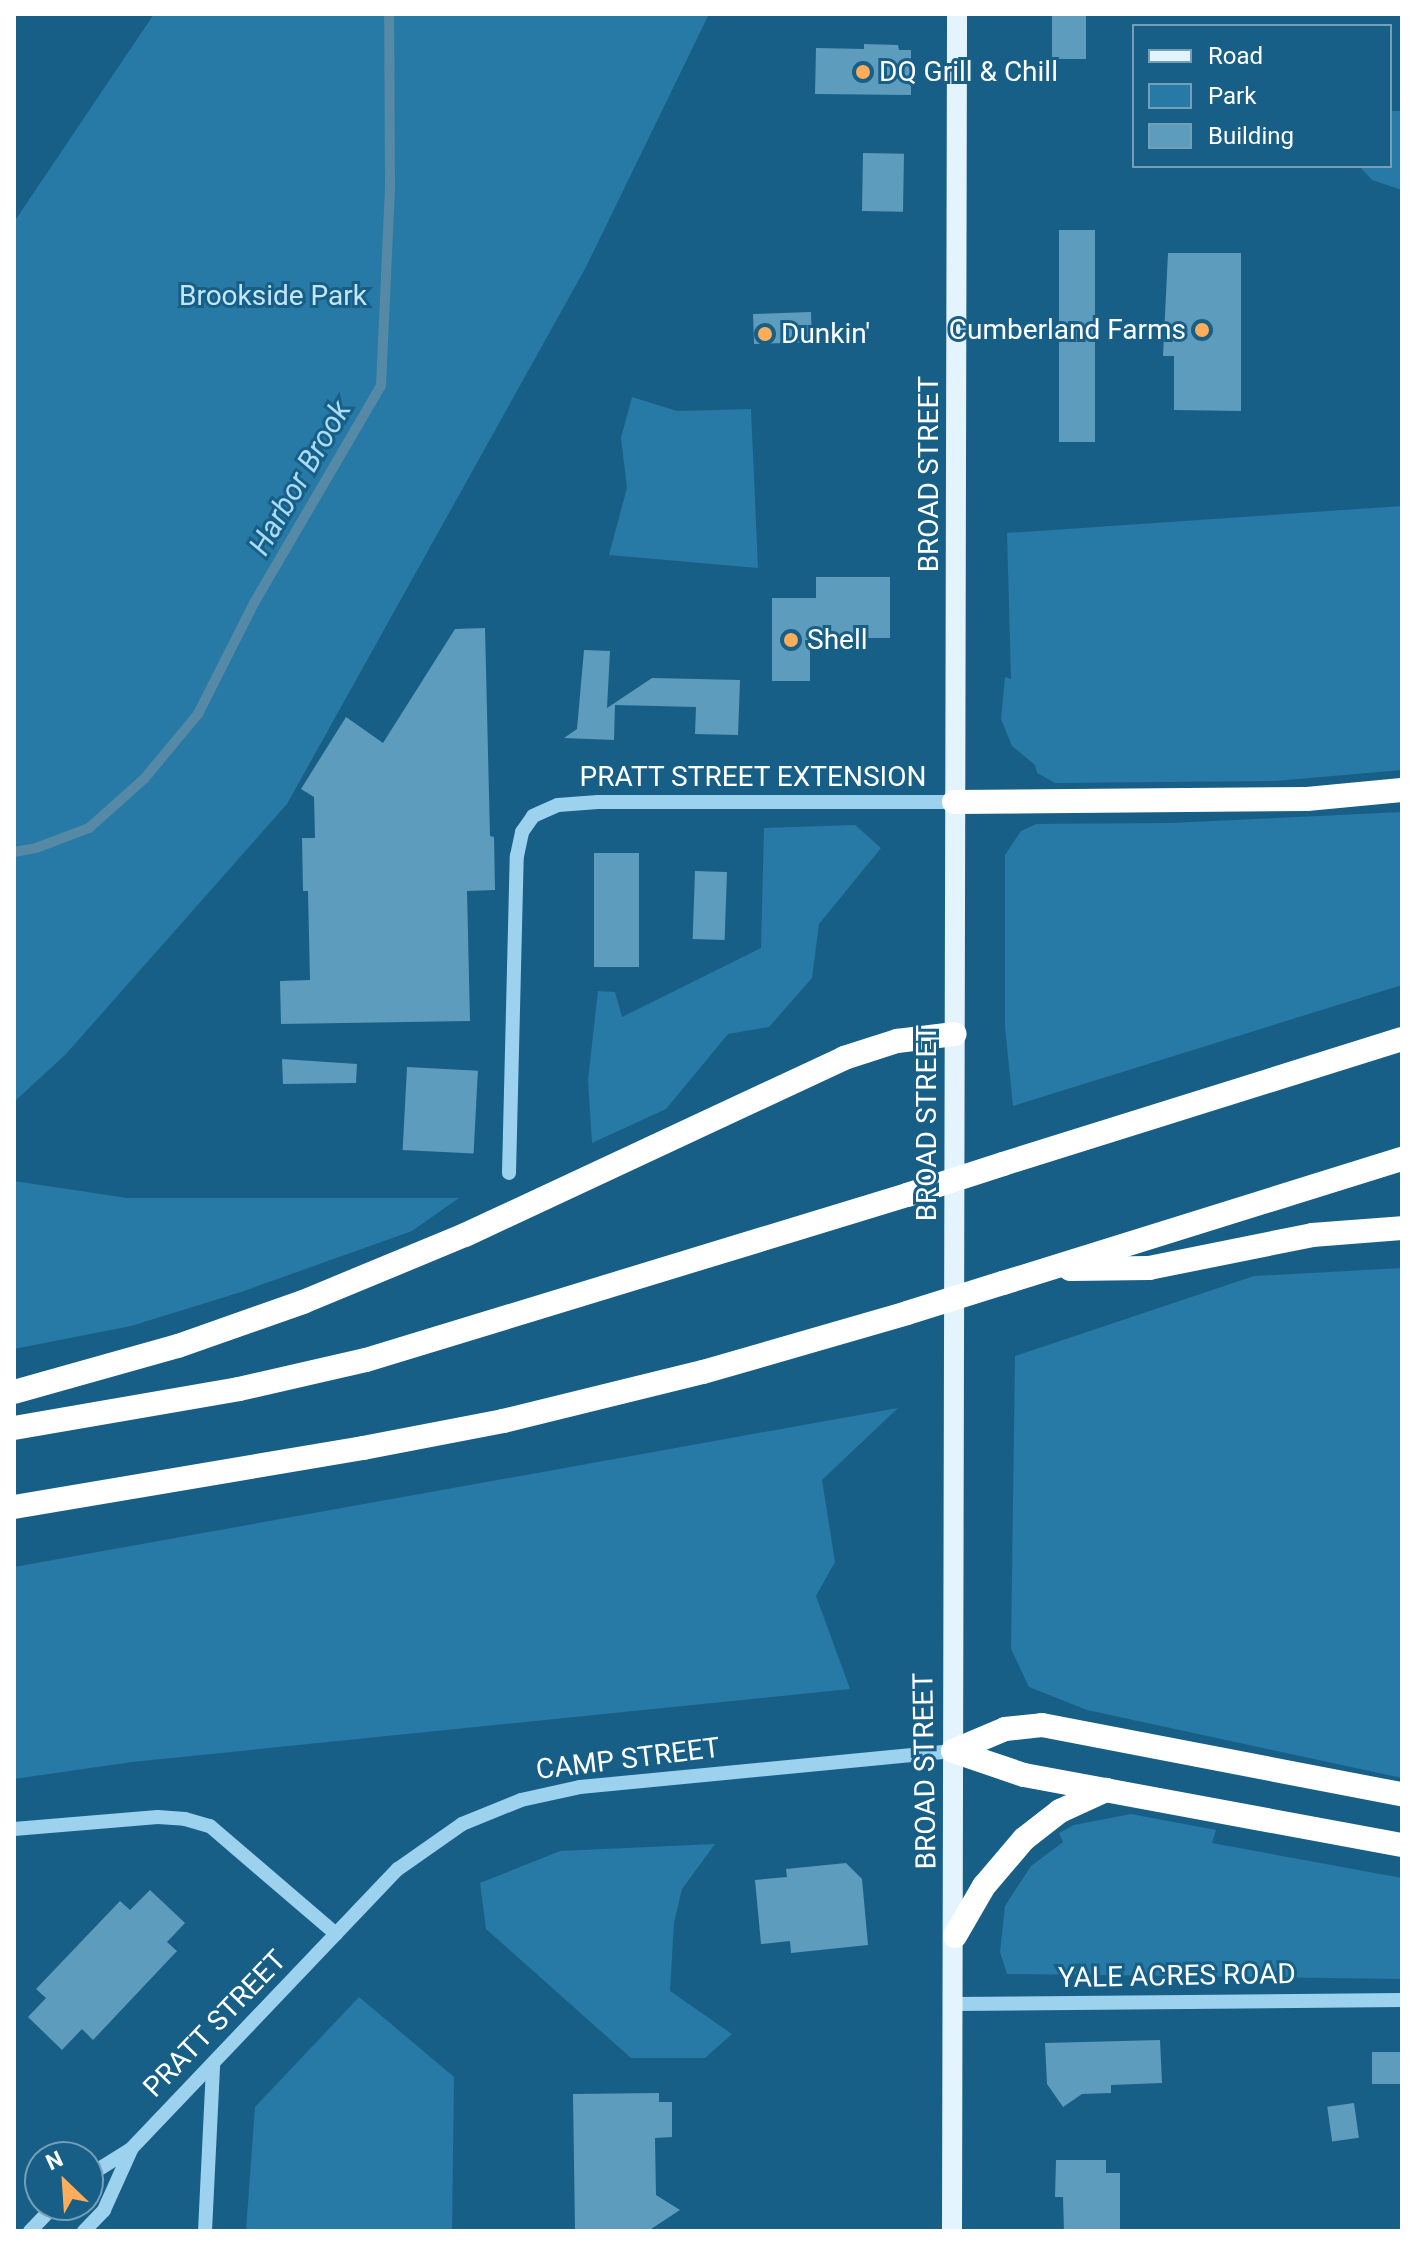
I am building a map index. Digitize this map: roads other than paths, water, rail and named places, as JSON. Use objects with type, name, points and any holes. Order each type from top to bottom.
[{"type":"highway","points":[[954,802],[1307,799],[1402,790]]},
{"type":"highway","points":[[14,1392],[178,1346],[303,1302],[465,1235],[844,1058],[878,1045],[955,1034]]},
{"type":"highway","points":[[14,1428],[239,1389],[366,1360],[907,1195],[1402,1039]]},
{"type":"highway","points":[[14,1507],[503,1421],[703,1372],[907,1313],[1402,1159]]},
{"type":"highway","points":[[1051,1268],[1149,1268],[1312,1235],[1402,1228]]},
{"type":"highway","points":[[953,1751],[1005,1729],[1042,1725],[1402,1794]]},
{"type":"highway","points":[[953,1751],[1013,1773],[1402,1845]]},
{"type":"highway","points":[[955,1936],[992,1874],[1024,1839],[1060,1811],[1106,1790]]},
{"type":"main road","name":"BROAD STREET","points":[[952,2231],[957,14]]},
{"type":"street","name":"PRATT STREET EXTENSION","points":[[509,1173],[517,856],[520,837],[530,819],[558,805],[598,802],[954,802]]},
{"type":"street","name":"CAMP STREET","points":[[336,1934],[398,1869],[422,1850],[462,1824],[521,1800],[580,1787],[953,1751]]},
{"type":"street","points":[[14,1829],[158,1817],[185,1819],[210,1826],[336,1934]]},
{"type":"street","name":"PRATT STREET","points":[[104,2166],[131,2149],[336,1934]]},
{"type":"street","name":"YALE ACRES ROAD","points":[[953,2004],[1402,2000]]},
{"type":"street","points":[[205,2231],[213,2065]]},
{"type":"street","name":"PRATT STREET","points":[[84,2231],[104,2210],[131,2149]]},
{"type":"waterway","name":"Harbor Brook","points":[[14,852],[36,848],[89,828],[144,779],[198,714],[254,603],[381,386],[390,185],[389,14]]},
{"type":"place","name":"DQ Grill & Chill","points":[[863,72]]},
{"type":"place","name":"Cumberland Farms","points":[[1202,330]]},
{"type":"place","name":"Dunkin'","points":[[765,334]]},
{"type":"place","name":"Shell","points":[[791,640]]},
{"type":"park label","name":"Brookside Park","points":[[273,296]]}]
